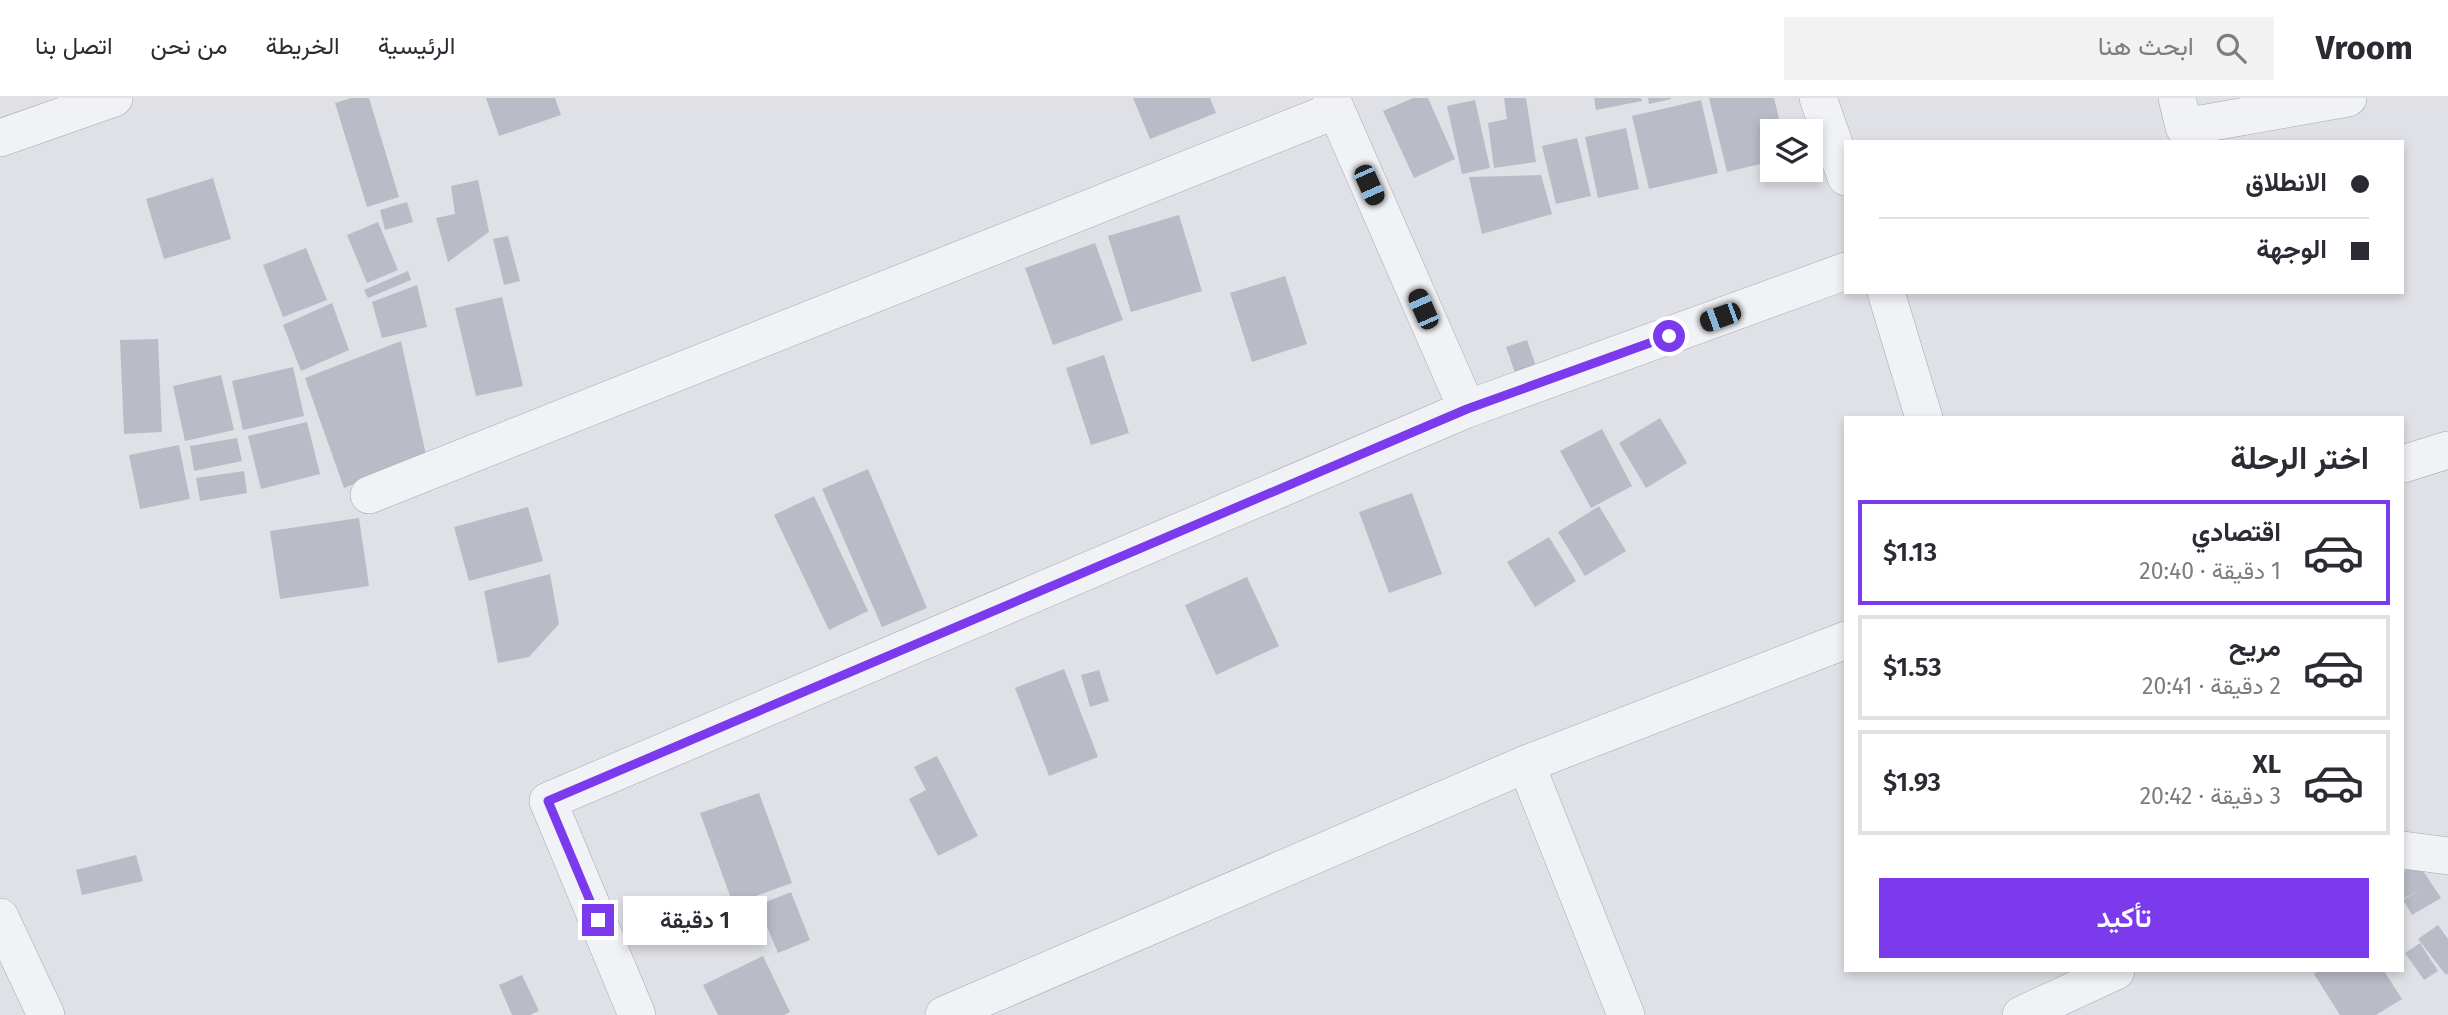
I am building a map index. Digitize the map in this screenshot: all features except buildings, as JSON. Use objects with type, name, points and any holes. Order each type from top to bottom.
[{"type":"street","points":[[0,138],[114,98]]},
{"type":"street","points":[[1818,98],[1844,171]]},
{"type":"street","points":[[2177,98],[2185,127],[2348,98]]},
{"type":"street","points":[[369,495],[1334,104],[1467,409]]},
{"type":"street","points":[[637,1015],[548,801],[1467,409],[1844,272]]},
{"type":"street","points":[[1887,294],[1923,416]]},
{"type":"street","points":[[2404,464],[2448,450]]},
{"type":"street","points":[[944,1015],[1526,764],[1844,641]]},
{"type":"street","points":[[1526,764],[1626,1015]]},
{"type":"street","points":[[2404,850],[2448,856]]},
{"type":"street","points":[[0,918],[46,1015]]},
{"type":"street","points":[[2021,1015],[2114,972]]},
{"type":"route","points":[[598,920],[548,801],[1467,409],[1669,336]]}]
